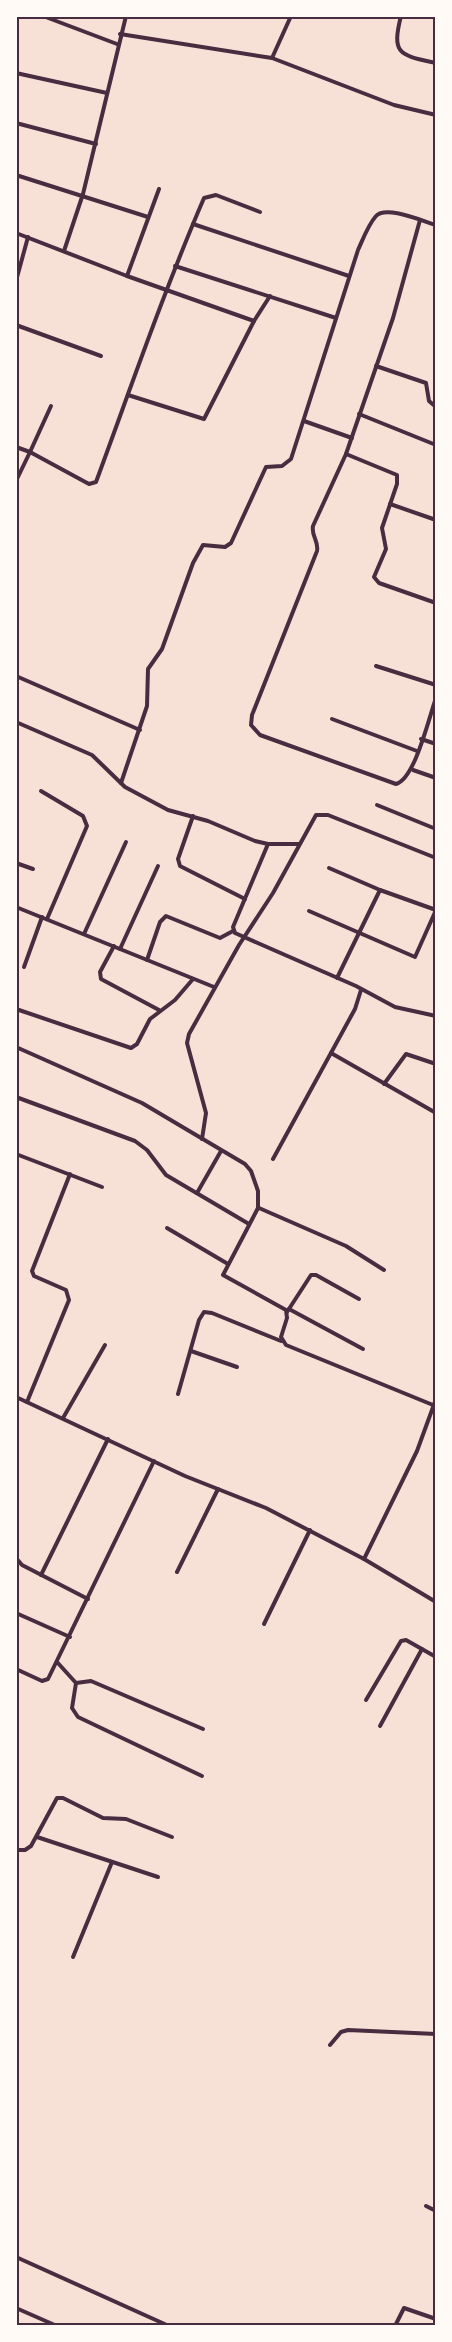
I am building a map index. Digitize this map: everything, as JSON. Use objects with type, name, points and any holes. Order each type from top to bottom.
[{"type":"street","points":[[43,16],[117,44]]},
{"type":"street","points":[[64,251],[83,194],[117,44],[126,16]]},
{"type":"street","points":[[272,58],[291,16]]},
{"type":"street","points":[[401,16],[395,39],[398,49],[406,56],[435,63]]},
{"type":"street","points":[[120,34],[272,58],[394,105],[435,116]]},
{"type":"street","points":[[16,73],[107,93]]},
{"type":"street","points":[[16,123],[96,144]]},
{"type":"street","points":[[16,175],[83,194],[148,217]]},
{"type":"street","points":[[127,276],[159,189]]},
{"type":"street","points":[[16,447],[93,484],[128,395],[165,290],[204,198],[211,195],[260,212]]},
{"type":"street","points":[[121,783],[140,730],[149,693],[148,669],[162,649],[200,550],[203,545],[209,543],[225,547],[231,543],[266,467],[282,466],[291,459],[358,250],[378,214],[386,211],[435,225]]},
{"type":"street","points":[[420,220],[393,318],[352,438],[313,526],[313,534],[318,544],[317,551],[252,715],[251,725],[260,735],[396,784],[413,770],[435,698]]},
{"type":"street","points":[[193,224],[349,276]]},
{"type":"street","points":[[16,233],[127,276],[254,321]]},
{"type":"street","points":[[16,281],[28,237]]},
{"type":"street","points":[[175,266],[336,318]]},
{"type":"street","points":[[128,395],[204,419],[254,321],[270,296]]},
{"type":"street","points":[[17,326],[101,356]]},
{"type":"street","points":[[376,366],[426,383],[429,400],[435,406]]},
{"type":"street","points":[[16,481],[51,406]]},
{"type":"street","points":[[360,414],[435,445]]},
{"type":"street","points":[[304,421],[352,438]]},
{"type":"street","points":[[346,454],[396,475],[397,484],[382,528],[386,549],[374,577],[379,583],[435,603]]},
{"type":"street","points":[[390,504],[435,520]]},
{"type":"street","points":[[376,666],[435,686]]},
{"type":"street","points":[[16,676],[140,730]]},
{"type":"street","points":[[332,719],[417,751]]},
{"type":"street","points":[[16,722],[92,755],[103,762],[121,783],[168,810],[193,816],[243,837],[268,844],[299,844]]},
{"type":"street","points":[[421,739],[435,744]]},
{"type":"street","points":[[413,770],[435,778]]},
{"type":"street","points":[[41,791],[82,816],[87,826],[47,919]]},
{"type":"street","points":[[377,805],[435,829]]},
{"type":"street","points":[[202,1139],[206,1113],[188,1039],[214,987],[273,893],[316,815],[324,814],[435,858]]},
{"type":"street","points":[[193,816],[178,859],[180,866],[245,899]]},
{"type":"street","points":[[84,934],[126,842]]},
{"type":"street","points":[[147,960],[160,922],[166,916],[220,938],[233,930],[268,844]]},
{"type":"street","points":[[16,863],[33,869]]},
{"type":"street","points":[[120,949],[158,866]]},
{"type":"street","points":[[309,911],[417,957],[435,910],[329,868]]},
{"type":"street","points":[[337,978],[380,890]]},
{"type":"street","points":[[16,907],[214,987]]},
{"type":"street","points":[[24,967],[42,917]]},
{"type":"street","points":[[233,930],[245,938],[405,1011],[435,1016]]},
{"type":"street","points":[[114,946],[100,972],[101,979],[159,1010]]},
{"type":"street","points":[[16,1009],[128,1048],[137,1044],[150,1019],[175,1000],[193,979]]},
{"type":"street","points":[[273,1159],[355,1009],[361,990]]},
{"type":"street","points":[[16,1047],[142,1103],[249,1167],[259,1195],[258,1208],[223,1275],[227,1280],[363,1349]]},
{"type":"street","points":[[331,1053],[435,1113]]},
{"type":"street","points":[[384,1084],[406,1053],[435,1064]]},
{"type":"street","points":[[16,1097],[135,1141],[147,1150],[166,1175],[249,1224]]},
{"type":"street","points":[[197,1193],[221,1151]]},
{"type":"street","points":[[16,1154],[102,1187]]},
{"type":"street","points":[[27,1402],[69,1300],[66,1290],[34,1276],[32,1271],[70,1174]]},
{"type":"street","points":[[258,1208],[346,1246],[384,1270]]},
{"type":"street","points":[[167,1228],[228,1264]]},
{"type":"street","points":[[282,1342],[288,1311],[311,1275],[316,1275],[359,1299]]},
{"type":"street","points":[[178,1394],[199,1320],[204,1312],[212,1313],[433,1406]]},
{"type":"street","points":[[63,1418],[105,1345]]},
{"type":"street","points":[[191,1351],[237,1367]]},
{"type":"street","points":[[16,1397],[154,1461],[266,1508],[364,1559],[435,1602]]},
{"type":"street","points":[[364,1559],[417,1451],[435,1400]]},
{"type":"street","points":[[41,1575],[108,1440]]},
{"type":"street","points":[[16,1669],[46,1681],[70,1637],[154,1461]]},
{"type":"street","points":[[177,1572],[218,1489]]},
{"type":"street","points":[[264,1624],[310,1530]]},
{"type":"street","points":[[16,1558],[22,1565],[88,1599]]},
{"type":"street","points":[[16,1613],[70,1637]]},
{"type":"street","points":[[366,1700],[401,1641],[406,1640],[435,1657]]},
{"type":"street","points":[[380,1726],[422,1649]]},
{"type":"street","points":[[57,1662],[76,1683]]},
{"type":"street","points":[[76,1683],[91,1681],[203,1729]]},
{"type":"street","points":[[76,1683],[72,1708],[78,1717],[202,1776]]},
{"type":"street","points":[[16,1850],[28,1849],[37,1837],[57,1798],[63,1798],[103,1818],[126,1819],[172,1837]]},
{"type":"street","points":[[37,1837],[158,1877]]},
{"type":"street","points":[[73,1958],[112,1862]]},
{"type":"street","points":[[330,2045],[341,2032],[348,2030],[435,2034]]},
{"type":"street","points":[[426,2206],[435,2211]]},
{"type":"street","points":[[16,2257],[169,2325]]},
{"type":"street","points":[[16,2308],[57,2325]]},
{"type":"street","points":[[394,2325],[404,2308],[435,2319]]}]
